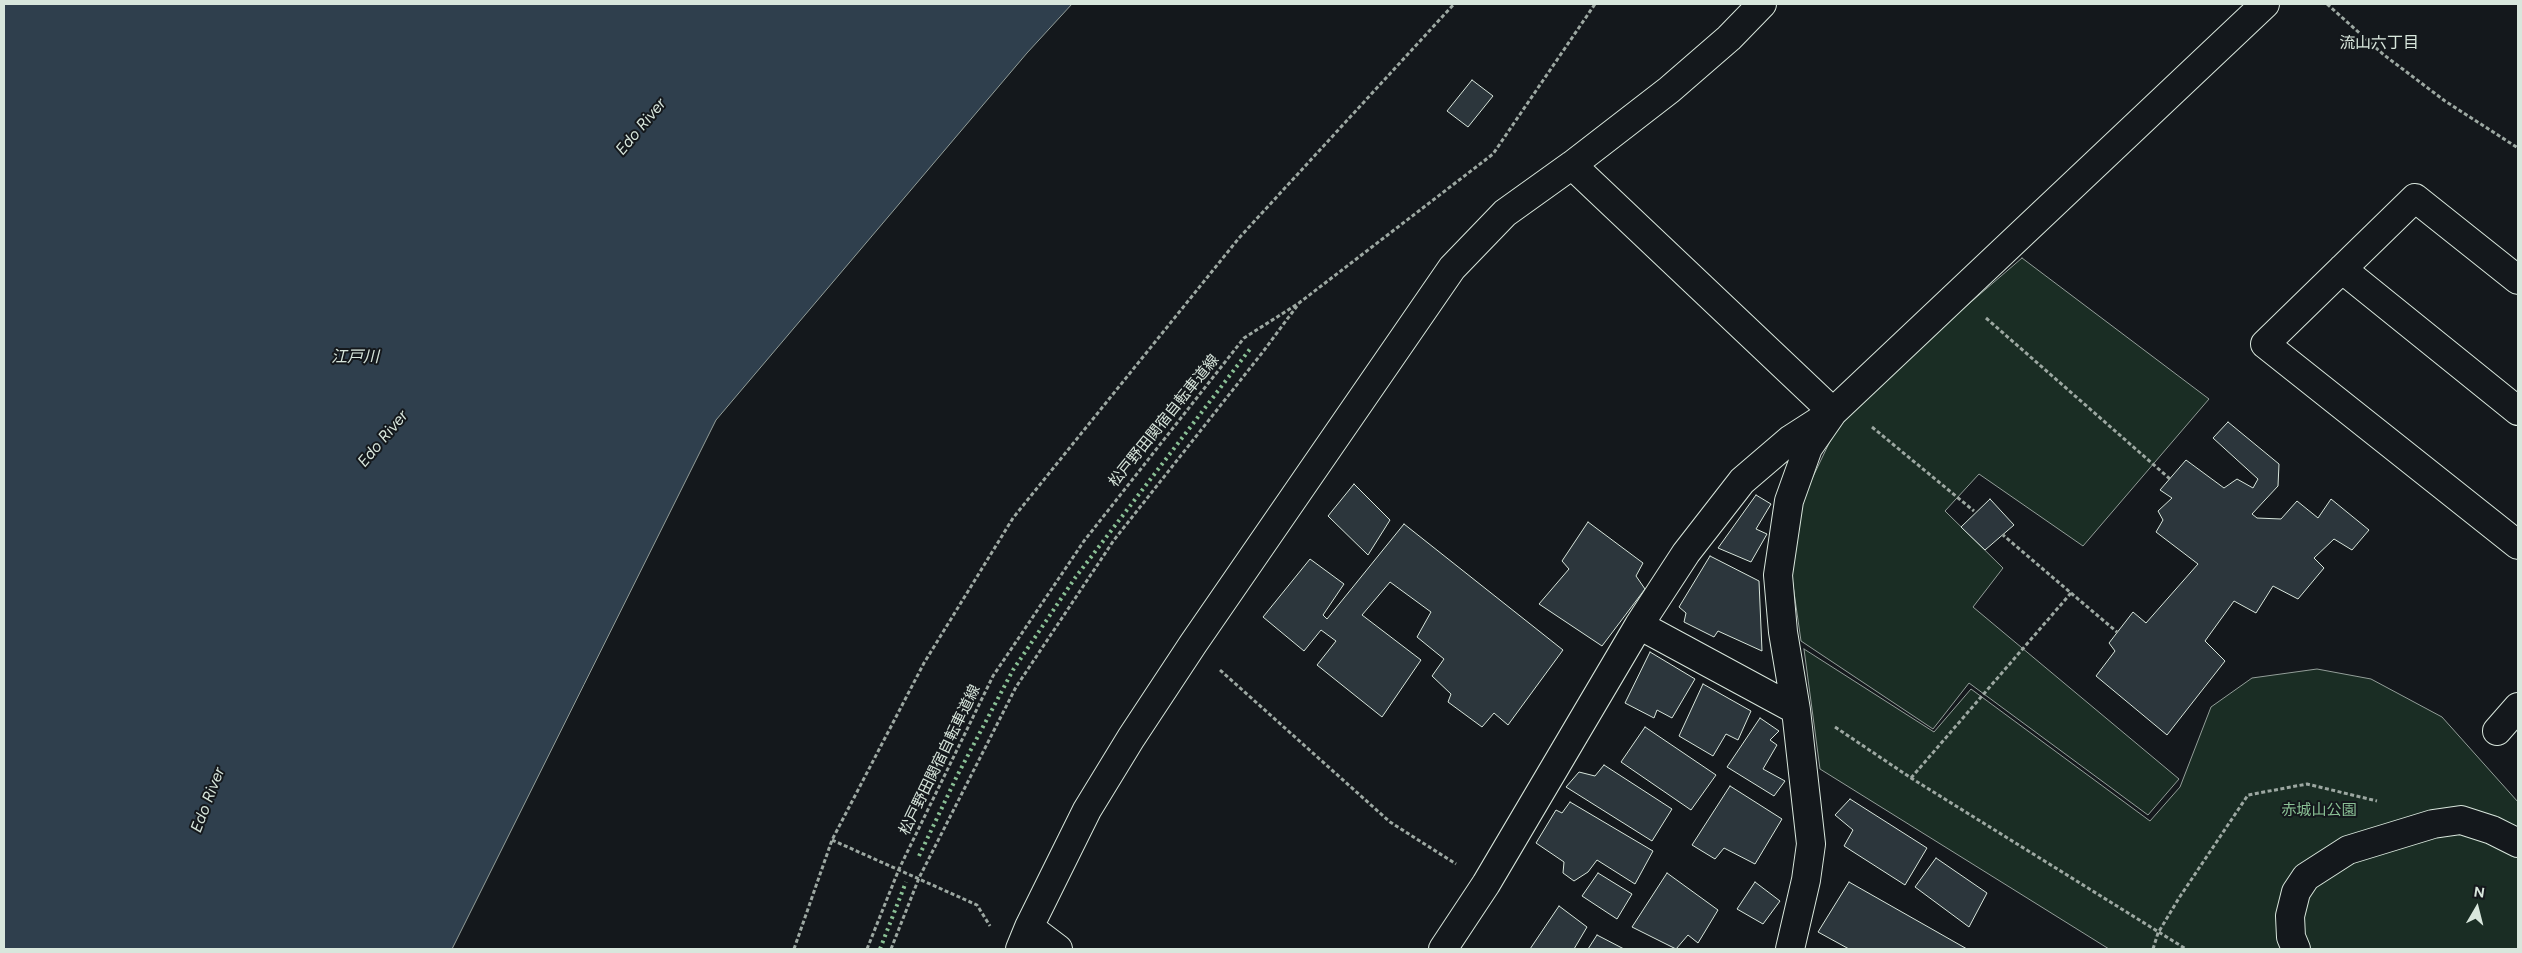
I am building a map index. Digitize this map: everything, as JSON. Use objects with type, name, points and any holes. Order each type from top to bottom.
[{"type":"street","points":[[1058,949],[1024,938],[1088,810],[1193,644],[1452,268],[1505,213],[1572,165],[1668,90],[1729,38],[1762,4]]},
{"type":"street","points":[[1443,949],[1486,884],[1639,625],[1686,553],[1742,482],[1791,439],[1833,412],[2265,4]]},
{"type":"street","points":[[1572,165],[1833,412]]},
{"type":"street","points":[[2518,280],[2414,198],[2265,344],[2518,545]]},
{"type":"street","points":[[2342,269],[2518,411]]},
{"type":"street","points":[[1790,949],[1806,880],[1811,844],[1796,705],[1783,632],[1778,575],[1789,501],[1808,448],[1833,412]]},
{"type":"street","points":[[1639,625],[1796,705]]},
{"type":"street","points":[[2497,731],[2518,707]]},
{"type":"street","points":[[2296,949],[2291,937],[2290,916],[2296,892],[2306,877],[2348,850],[2432,824],[2461,820],[2492,830],[2518,843]]},
{"type":"path","points":[[794,949],[832,840],[924,663],[1013,518],[1239,238],[1454,4]]},
{"type":"path","name":"松戸野田関宿自転車道線","points":[[867,949],[899,869],[993,676],[1084,541],[1244,338],[1299,303],[1494,154],[1595,4]]},
{"type":"path","points":[[2327,4],[2384,54],[2445,101],[2518,148]]},
{"type":"path","points":[[1958,293],[2170,479]]},
{"type":"path","points":[[891,949],[919,878],[1016,687],[1114,540],[1299,303]]},
{"type":"path","points":[[1833,412],[1863,419],[1974,511]]},
{"type":"path","points":[[2003,536],[2117,632]]},
{"type":"path","points":[[1911,778],[2071,594]]},
{"type":"path","points":[[1193,644],[1390,822],[1486,884]]},
{"type":"path","points":[[1796,705],[2186,949]]},
{"type":"path","points":[[2153,949],[2158,933],[2248,795],[2308,784],[2384,802]]},
{"type":"path","points":[[832,840],[977,905],[992,929]]},
{"type":"green space","points":[[2022,258],[2209,399],[2083,546],[1979,474],[1945,511],[2003,568],[1973,607],[2179,779],[2148,815],[1969,683],[1933,729],[1801,641],[1792,578],[1798,508],[1832,437],[1864,394]]},
{"type":"green space","name":"赤城山公園","points":[[1804,649],[1934,732],[1971,689],[2150,821],[2180,787],[2211,707],[2252,678],[2317,669],[2371,679],[2442,717],[2518,802],[2518,949],[2109,949],[1820,769]]},
{"type":"water","name":"江戸川","points":[[4,4],[1072,4],[1027,53],[716,420],[452,949],[4,949]]},
{"type":"building","points":[[1472,80],[1493,96],[1468,127],[1447,111]]},
{"type":"building","points":[[2228,422],[2279,464],[2278,486],[2252,514],[2257,518],[2281,519],[2297,501],[2318,518],[2331,499],[2369,530],[2352,550],[2334,539],[2314,558],[2324,568],[2298,599],[2273,586],[2256,613],[2234,601],[2205,641],[2225,661],[2167,735],[2096,676],[2115,651],[2109,643],[2133,612],[2146,623],[2198,564],[2156,532],[2163,520],[2158,511],[2172,498],[2160,490],[2186,460],[2224,488],[2237,479],[2253,488],[2258,479],[2213,438]]},
{"type":"building","points":[[1354,484],[1390,520],[1368,555],[1328,516]]},
{"type":"building","points":[[1756,495],[1771,504],[1756,529],[1767,534],[1751,562],[1718,548]]},
{"type":"building","points":[[1990,499],[2014,525],[1985,550],[1961,527]]},
{"type":"building","points":[[1588,522],[1643,563],[1636,576],[1645,589],[1602,646],[1539,604],[1569,569],[1562,561]]},
{"type":"building","points":[[1404,524],[1563,650],[1508,725],[1494,713],[1482,727],[1448,702],[1451,694],[1432,676],[1444,659],[1417,637],[1431,612],[1390,582],[1362,615],[1421,660],[1382,717],[1317,665],[1336,641],[1321,630],[1304,651],[1263,617],[1310,559],[1344,584],[1323,615],[1327,619]]},
{"type":"building","points":[[1710,556],[1759,581],[1762,651],[1718,631],[1714,637],[1684,622],[1686,613],[1679,607]]},
{"type":"building","points":[[1650,652],[1695,679],[1672,718],[1657,710],[1654,718],[1625,703]]},
{"type":"building","points":[[1703,684],[1751,711],[1738,740],[1726,734],[1713,756],[1679,736]]},
{"type":"building","points":[[1760,718],[1779,731],[1770,740],[1777,745],[1763,769],[1785,781],[1774,796],[1727,767]]},
{"type":"building","points":[[1645,727],[1716,775],[1691,810],[1621,762]]},
{"type":"building","points":[[1604,765],[1672,809],[1652,841],[1566,787],[1579,772],[1595,776]]},
{"type":"building","points":[[1730,786],[1782,819],[1755,864],[1724,848],[1715,859],[1692,845]]},
{"type":"building","points":[[1850,799],[1927,848],[1905,885],[1844,846],[1853,830],[1835,815]]},
{"type":"building","points":[[1570,802],[1653,851],[1635,884],[1597,860],[1588,872],[1574,881],[1563,873],[1564,862],[1536,843],[1556,810],[1562,813]]},
{"type":"building","points":[[1936,858],[1987,893],[1969,927],[1915,887]]},
{"type":"building","points":[[1598,873],[1632,894],[1617,919],[1582,896]]},
{"type":"building","points":[[1667,873],[1718,910],[1698,943],[1688,935],[1676,949],[1632,927]]},
{"type":"building","points":[[1755,882],[1780,901],[1763,924],[1737,909]]},
{"type":"building","points":[[1849,882],[1967,949],[1849,949],[1818,932]]},
{"type":"building","points":[[1559,906],[1587,927],[1574,949],[1530,949]]},
{"type":"building","points":[[1597,935],[1624,949],[1588,949]]},
{"type":"hedge","points":[[919,856],[957,776],[1013,670],[1075,578],[1250,349]]},
{"type":"hedge","points":[[880,949],[906,882]]},
{"type":"district","name":"流山六丁目","points":[[2379,43]]},
{"type":"water label","name":"Edo River","points":[[641,127]]},
{"type":"water label","name":"Edo River","points":[[383,439]]},
{"type":"water label","name":"Edo River","points":[[208,800]]}]
